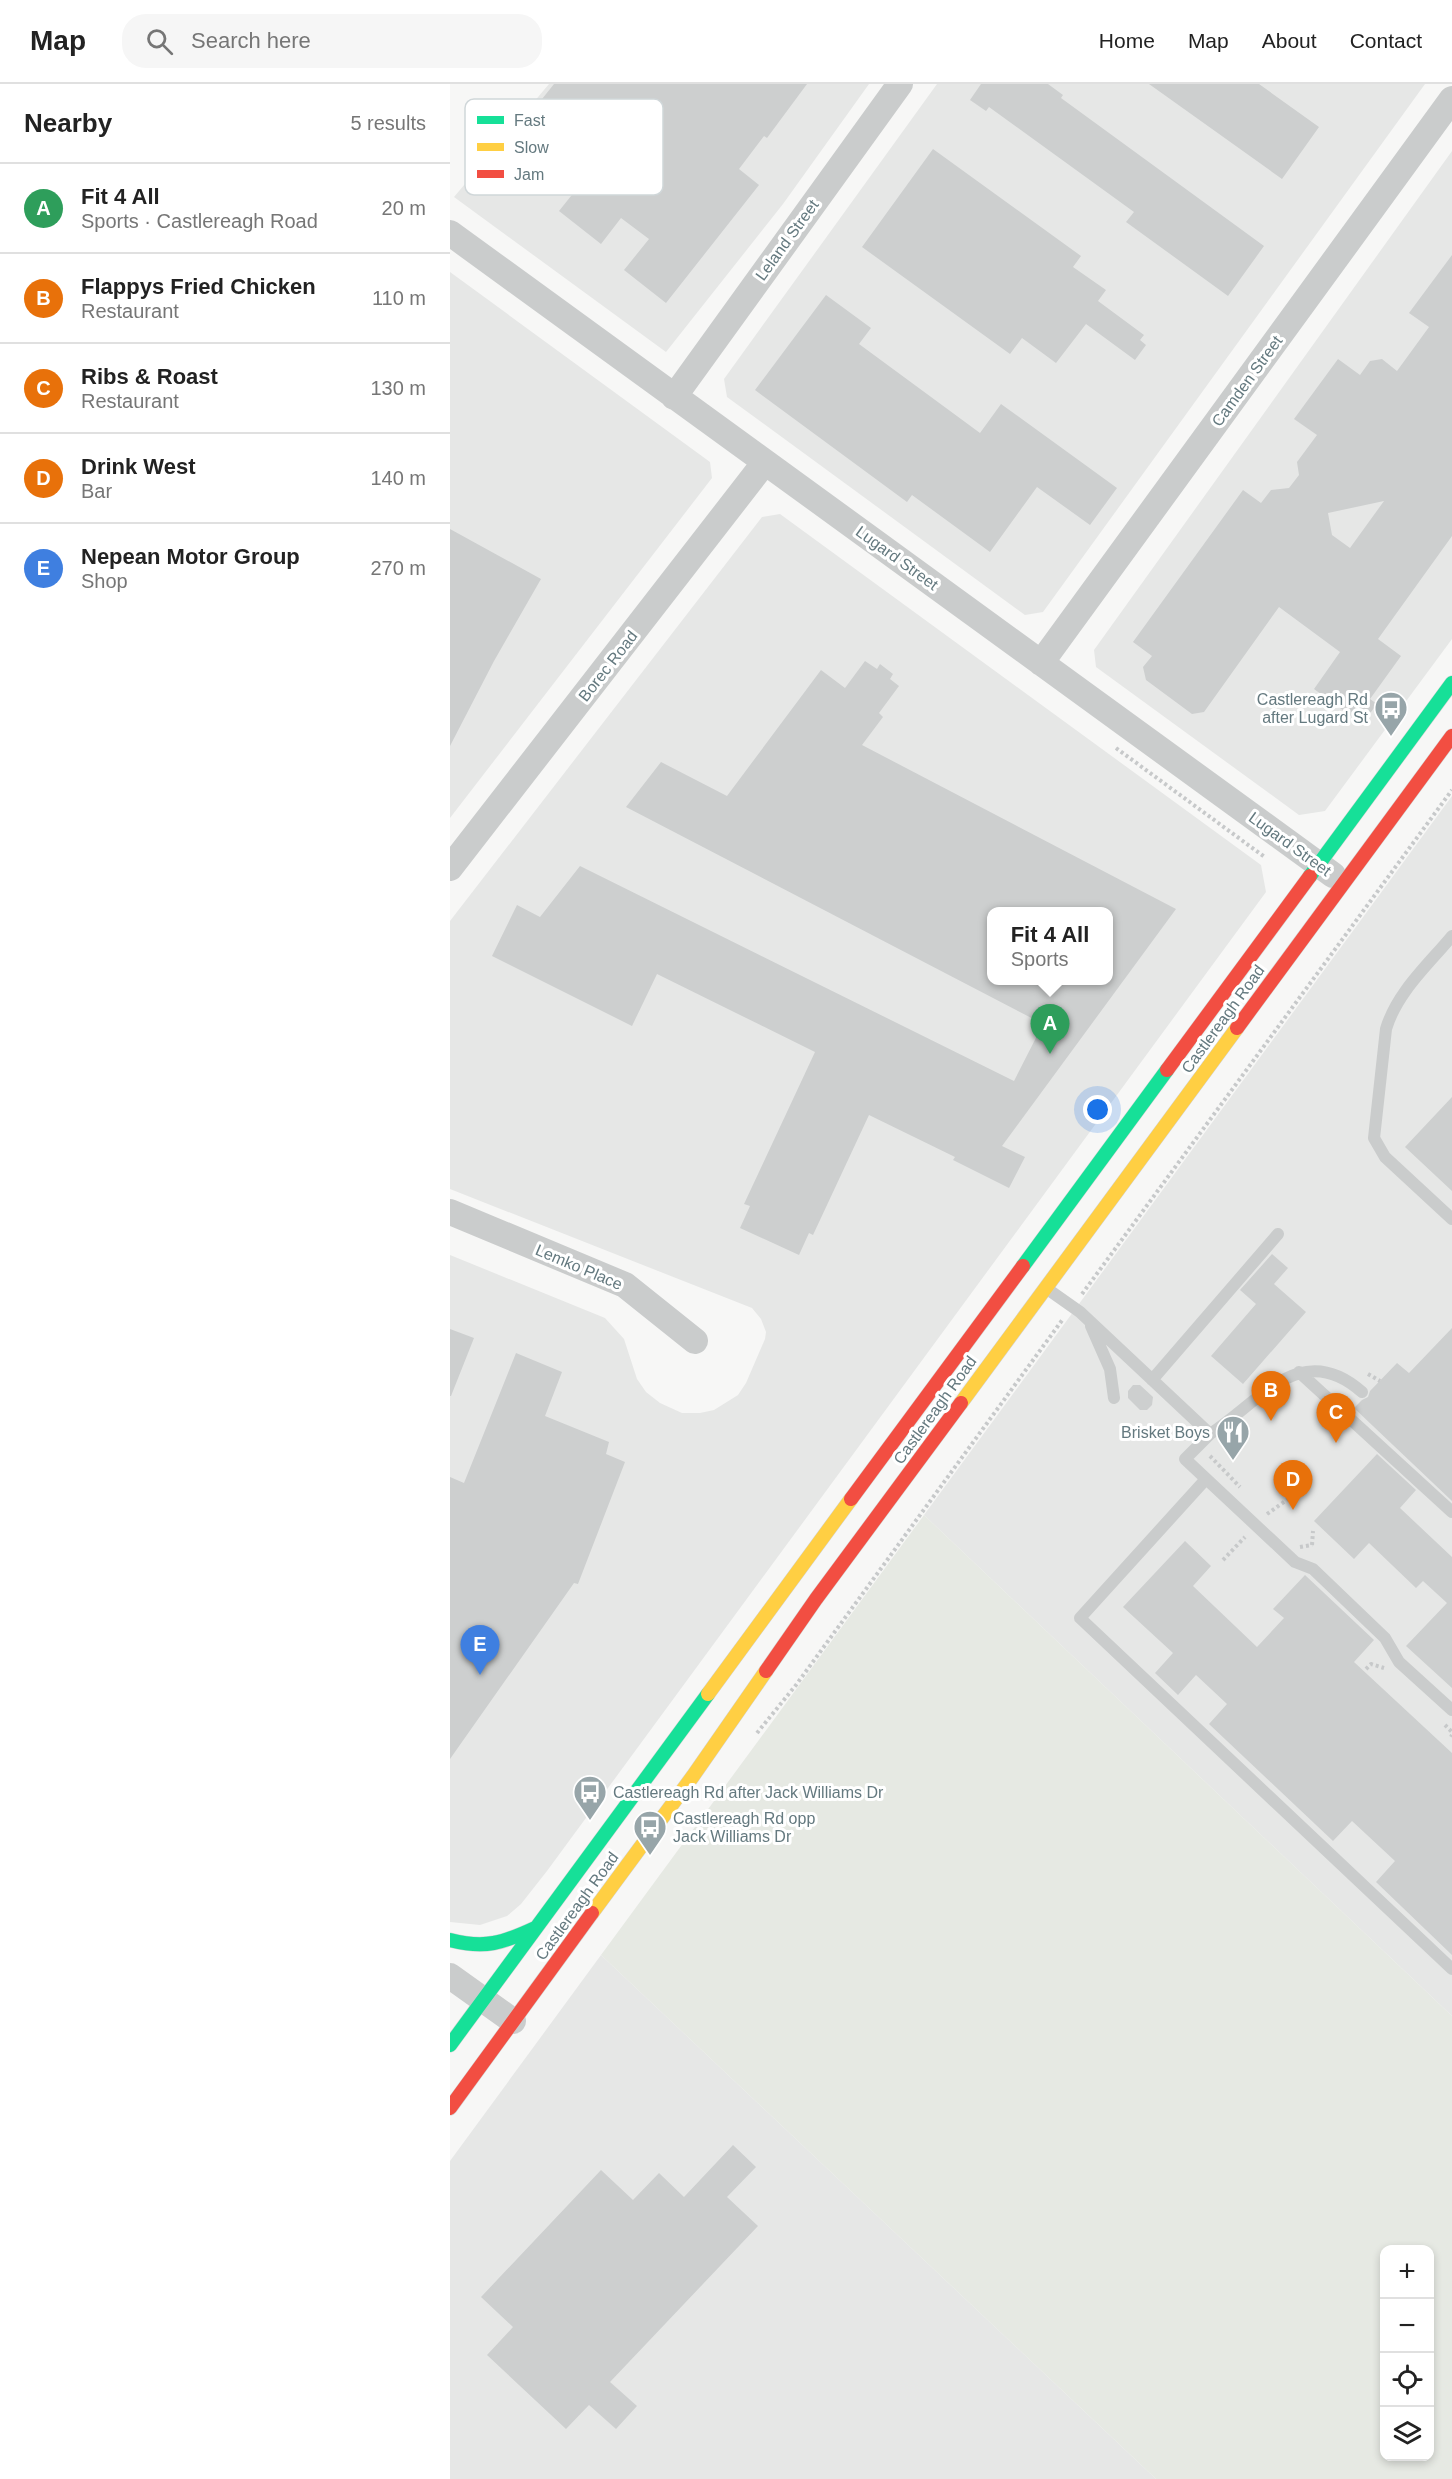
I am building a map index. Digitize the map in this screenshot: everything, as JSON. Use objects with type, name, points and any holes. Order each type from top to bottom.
[{"type":"main road","name":"Castlereagh Road","points":[[450,2045],[1452,683]]},
{"type":"main road","name":"Castlereagh Road","points":[[450,2108],[693,1776],[782,1647],[1451,738]]},
{"type":"main road","points":[[450,1940],[483,1947],[504,1942],[535,1928]]},
{"type":"street","name":"Leland Street","points":[[674,397],[900,84]]},
{"type":"street","name":"Camden Street","points":[[1041,663],[1452,99]]},
{"type":"street","name":"Lugard Street","points":[[450,233],[1344,883]]},
{"type":"street","name":"Borec Road","points":[[450,868],[765,462]]},
{"type":"street","name":"Lemko Place","points":[[450,1212],[625,1285],[695,1341]]},
{"type":"street","points":[[450,1976],[513,2021]]},
{"type":"lane","points":[[1452,936],[1398,1000],[1390,1015],[1386,1029],[1374,1138],[1385,1157],[1452,1219]]},
{"type":"lane","points":[[1152,1380],[1278,1234]]},
{"type":"lane","points":[[1045,1288],[1088,1320],[1210,1434]]},
{"type":"lane","points":[[1088,1320],[1110,1369],[1114,1398]]},
{"type":"lane","points":[[1299,1372],[1452,1512]]},
{"type":"lane","points":[[1362,1392],[1336,1373],[1299,1372],[1275,1384],[1210,1434],[1185,1459],[1294,1562],[1313,1569],[1385,1638],[1399,1662],[1452,1710]]},
{"type":"lane","points":[[1206,1479],[1080,1617],[1452,1969]]},
{"type":"path","points":[[756,1734],[796,1685],[1452,790]]},
{"type":"path","points":[[1366,1669],[1371,1664],[1382,1667],[1390,1674]]},
{"type":"shaded area","points":[[549,84],[869,84],[783,204],[666,352],[454,197],[465,184],[465,195],[663,195],[663,99],[536,99]]},
{"type":"shaded area","points":[[937,84],[1425,84],[1043,612],[1025,615],[727,397],[724,379]]},
{"type":"shaded area","points":[[1452,151],[1452,639],[1325,811],[1299,815],[1096,667],[1094,650]]},
{"type":"shaded area","points":[[450,272],[710,462],[712,478],[450,818]]},
{"type":"shaded area","points":[[780,514],[1261,865],[1266,892],[547,1871],[521,1904],[507,1916],[480,1925],[450,1922],[450,1255],[605,1318],[624,1339],[637,1379],[646,1392],[660,1403],[682,1413],[714,1410],[738,1395],[746,1383],[766,1332],[761,1319],[752,1308],[450,1189],[450,921],[762,517]]},
{"type":"shaded area","points":[[1452,796],[1452,2016],[924,1515]]},
{"type":"shaded area","points":[[924,1515],[1452,2016],[1452,2479],[1156,2479],[601,1955]]},
{"type":"shaded area","points":[[601,1955],[1156,2479],[450,2479],[450,2161]]},
{"type":"building","points":[[554,84],[807,84],[767,138],[764,136],[739,169],[759,185],[666,303],[624,270],[649,239],[621,218],[601,244],[559,211],[572,195],[663,195],[663,99],[542,99]]},
{"type":"building","points":[[981,84],[1048,84],[1063,95],[1061,98],[1264,246],[1228,296],[1126,222],[1134,212],[989,107],[986,111],[970,100]]},
{"type":"building","points":[[1149,84],[1259,84],[1319,127],[1282,179]]},
{"type":"building","points":[[933,149],[1081,256],[1073,267],[1106,290],[1098,301],[1144,335],[1140,340],[1146,345],[1135,360],[1086,324],[1056,363],[1022,338],[1010,354],[862,247]]},
{"type":"building","points":[[1452,255],[1452,536],[1378,639],[1401,656],[1370,699],[1377,704],[1362,724],[1314,689],[1340,652],[1279,607],[1204,712],[1192,714],[1146,680],[1143,667],[1152,656],[1133,642],[1243,490],[1261,503],[1271,490],[1289,488],[1299,475],[1297,462],[1317,435],[1294,419],[1338,359],[1360,375],[1370,361],[1382,359],[1397,371],[1429,327],[1409,313]],"holes":[[[1384,501],[1350,548],[1332,535],[1328,513]]]},
{"type":"building","points":[[826,295],[871,328],[859,344],[980,433],[1001,404],[1117,488],[1090,525],[1037,487],[990,552],[912,495],[907,502],[755,390]]},
{"type":"building","points":[[450,529],[541,579],[494,661],[450,746]]},
{"type":"building","points":[[865,661],[877,669],[880,664],[893,674],[890,679],[899,686],[879,713],[883,717],[862,745],[1176,909],[1002,1146],[1025,1157],[1009,1188],[953,1160],[955,1157],[869,1115],[813,1235],[809,1233],[799,1255],[740,1228],[750,1206],[744,1204],[815,1052],[657,974],[632,1026],[492,956],[517,905],[540,917],[580,866],[1014,1081],[1043,1024],[626,807],[661,762],[727,796],[821,670],[845,688]]},
{"type":"building","points":[[1452,1097],[1452,1191],[1405,1147]]},
{"type":"building","points":[[1272,1254],[1288,1268],[1274,1284],[1306,1312],[1243,1384],[1211,1356],[1256,1304],[1240,1290]]},
{"type":"building","points":[[1452,1328],[1452,1501],[1354,1408],[1368,1397],[1370,1391],[1397,1363],[1409,1373]]},
{"type":"building","points":[[450,1329],[474,1338],[451,1396],[450,1396]]},
{"type":"building","points":[[516,1353],[562,1372],[545,1416],[609,1442],[606,1454],[625,1462],[578,1584],[574,1583],[450,1759],[450,1477],[464,1483]]},
{"type":"building","points":[[1133,1385],[1140,1385],[1153,1397],[1152,1405],[1147,1410],[1140,1410],[1128,1398],[1128,1391]]},
{"type":"building","points":[[1377,1454],[1416,1490],[1400,1508],[1452,1557],[1452,1688],[1406,1646],[1447,1603],[1423,1581],[1416,1588],[1369,1543],[1354,1559],[1314,1521]]},
{"type":"building","points":[[1185,1541],[1211,1566],[1193,1586],[1257,1647],[1284,1618],[1273,1609],[1305,1575],[1374,1640],[1354,1662],[1452,1753],[1452,1955],[1376,1882],[1395,1861],[1352,1821],[1333,1841],[1209,1724],[1227,1704],[1196,1675],[1178,1695],[1155,1673],[1173,1653],[1123,1607]]},
{"type":"building","points":[[733,2145],[756,2167],[727,2197],[758,2226],[610,2382],[637,2406],[616,2429],[589,2405],[566,2429],[487,2355],[513,2327],[481,2297],[601,2170],[633,2200],[659,2173],[684,2197]]},
{"type":"traffic: fast","points":[[1310,876],[1452,683]]},
{"type":"traffic: fast","points":[[1023,1266],[1167,1070]]},
{"type":"traffic: fast","points":[[450,2045],[708,1694]]},
{"type":"traffic: fast","points":[[450,1940],[474,1944],[494,1943],[535,1928]]},
{"type":"traffic: slow","points":[[961,1403],[1237,1028]]},
{"type":"traffic: slow","points":[[708,1694],[851,1499]]},
{"type":"traffic: slow","points":[[592,1913],[693,1776],[766,1671]]},
{"type":"traffic: jam","points":[[1237,1028],[1452,736]]},
{"type":"traffic: jam","points":[[1167,1070],[1310,876]]},
{"type":"traffic: jam","points":[[851,1499],[1023,1266]]},
{"type":"traffic: jam","points":[[766,1671],[816,1599],[961,1403]]},
{"type":"traffic: jam","points":[[450,2108],[592,1913]]},
{"type":"place","name":"Castlereagh Rd after Lugard St","points":[[1391,737]]},
{"type":"place","name":"Fit 4 All","points":[[1050,1054]]},
{"type":"place","name":"Flappys Fried Chicken","points":[[1271,1421]]},
{"type":"place","name":"Ribs & Roast","points":[[1336,1443]]},
{"type":"place","name":"Brisket Boys","points":[[1233,1461]]},
{"type":"place","name":"Drink West","points":[[1293,1510]]},
{"type":"place","name":"Nepean Motor Group","points":[[480,1675]]},
{"type":"place","name":"Castlereagh Rd after Jack Williams Dr","points":[[590,1821]]},
{"type":"place","name":"Castlereagh Rd opp Jack Williams Dr","points":[[650,1856]]}]
